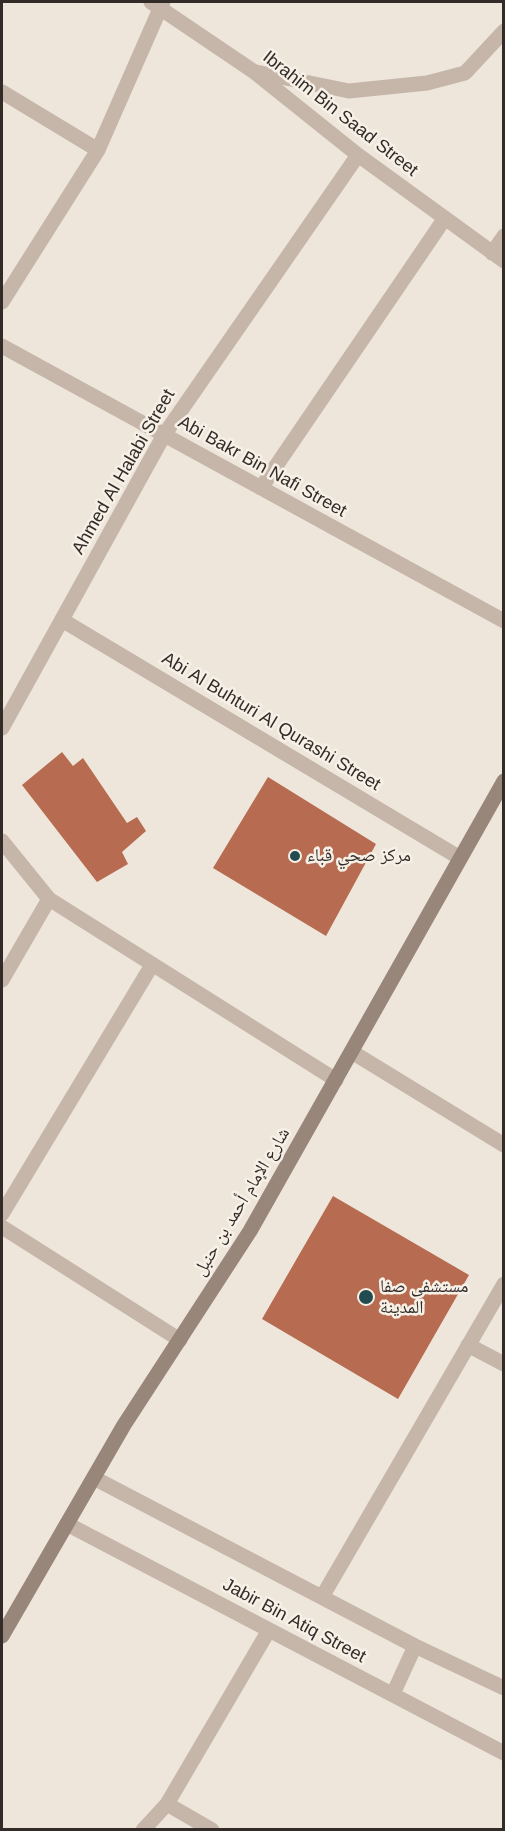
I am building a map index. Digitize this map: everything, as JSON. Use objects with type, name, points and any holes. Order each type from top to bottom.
[{"type":"main road","name":"شارع الإمام أحمد بن حنبل","points":[[2,1636],[94,1478],[250,1232],[504,781]]},
{"type":"street","name":"Ibrahim Bin Saad Street","points":[[158,4],[253,71],[358,155],[498,257]]},
{"type":"street","points":[[2,302],[98,150],[158,4]]},
{"type":"street","points":[[253,71],[349,90],[427,83],[465,73],[504,31]]},
{"type":"street","points":[[2,92],[98,150]]},
{"type":"street","name":"Ahmed Al Halabi Street","points":[[2,729],[164,435],[358,155]]},
{"type":"street","points":[[261,488],[445,218]]},
{"type":"street","points":[[498,257],[504,236]]},
{"type":"street","name":"Abi Bakr Bin Nafi Street","points":[[2,346],[504,621]]},
{"type":"street","name":"Abi Al Buhturi Al Qurashi Street","points":[[62,620],[460,858]]},
{"type":"street","points":[[2,841],[48,899],[336,1080]]},
{"type":"street","points":[[2,980],[48,899]]},
{"type":"street","points":[[2,1214],[152,965]]},
{"type":"street","points":[[352,1052],[504,1145]]},
{"type":"street","points":[[2,1227],[180,1340]]},
{"type":"street","points":[[322,1598],[504,1284]]},
{"type":"street","points":[[468,1345],[504,1364]]},
{"type":"street","name":"Jabir Bin Atiq Street","points":[[94,1478],[415,1646],[504,1688]]},
{"type":"street","name":"Jabir Bin Atiq Street","points":[[67,1524],[504,1753]]},
{"type":"street","points":[[143,1830],[167,1804],[269,1630]]},
{"type":"street","points":[[393,1694],[415,1646]]},
{"type":"street","points":[[167,1804],[212,1830]]},
{"type":"building","points":[[62,752],[73,766],[83,758],[127,823],[137,817],[146,831],[122,852],[128,864],[97,882],[22,785]]},
{"type":"building","name":"مركز صحي قباء","points":[[268,777],[376,844],[326,936],[213,868]]},
{"type":"building","name":"مستشفی صفا المدینة","points":[[333,1196],[469,1275],[398,1399],[262,1319]]},
{"type":"place","name":"مركز صحي قباء","points":[[295,856]]},
{"type":"place","name":"مستشفی صفا المدینة","points":[[366,1297]]}]
